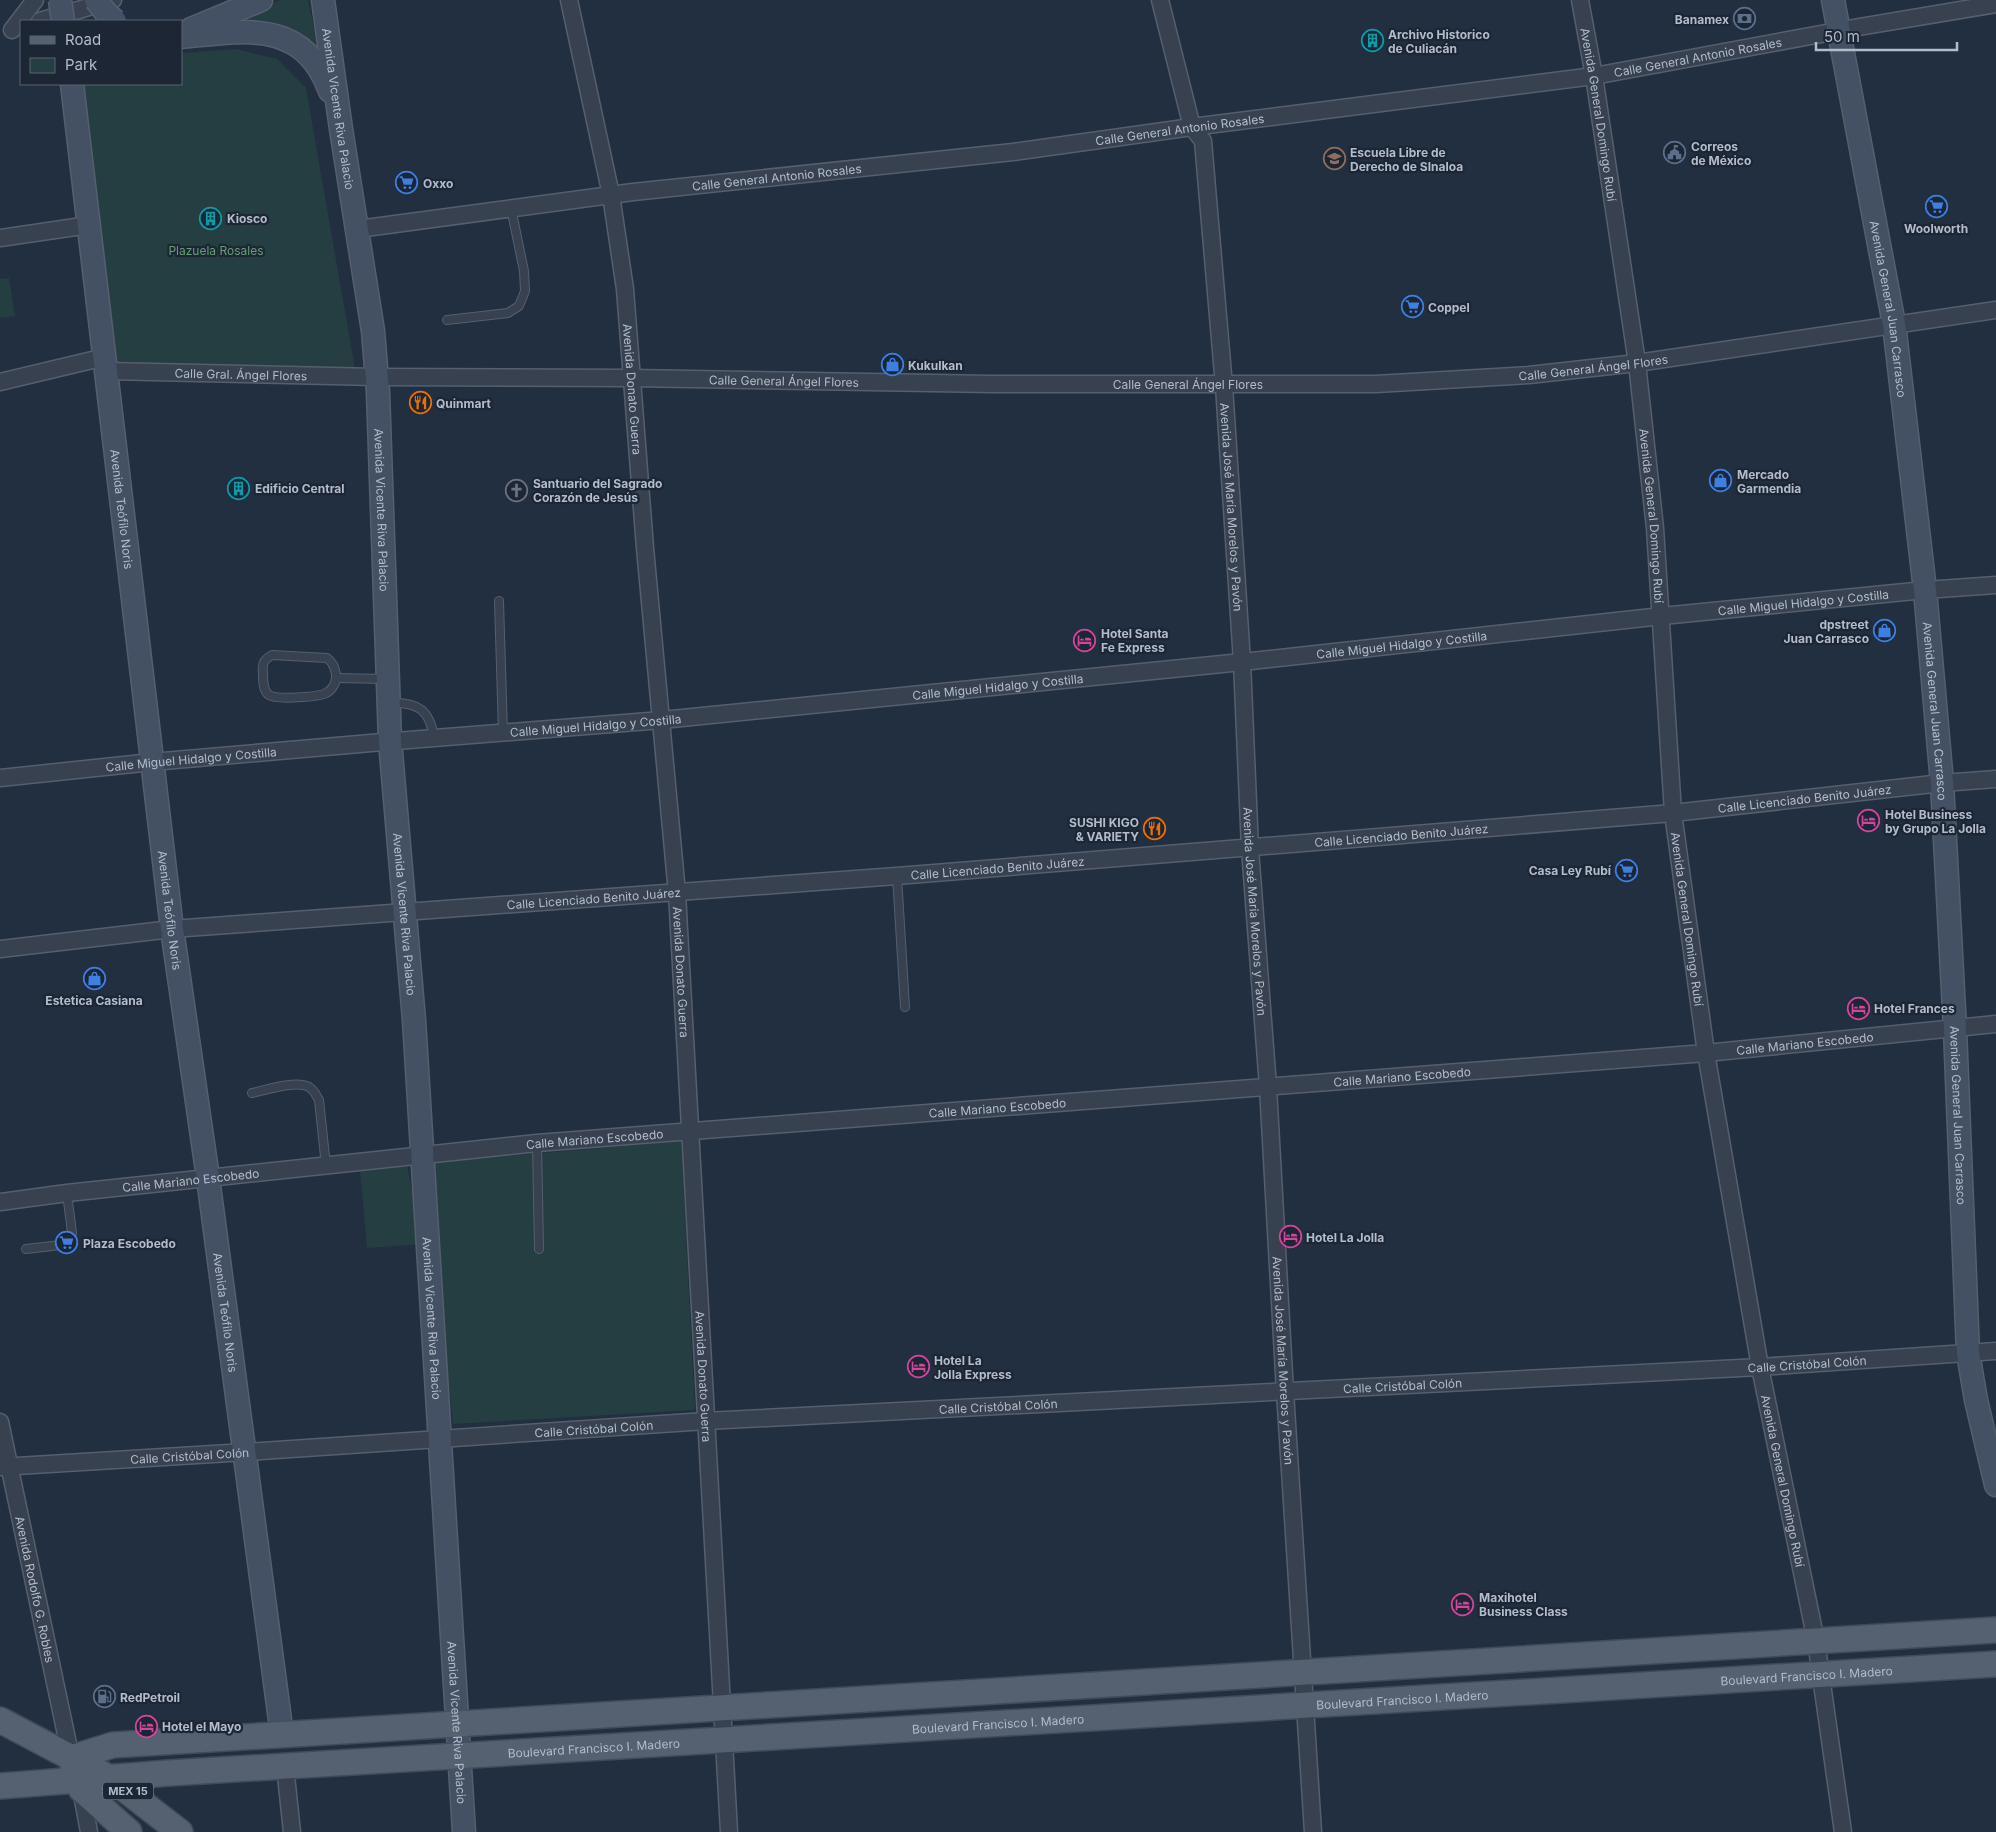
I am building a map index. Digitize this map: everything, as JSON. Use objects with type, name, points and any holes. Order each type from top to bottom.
[{"type":"main road","points":[[60,0],[63,20]]},
{"type":"main road","points":[[96,0],[107,14],[115,20]]},
{"type":"main road","points":[[182,32],[262,0]]},
{"type":"main road","name":"Avenida Vicente Riva Palacio","points":[[323,0],[373,331],[378,392],[390,742],[414,1020],[464,1832]]},
{"type":"main road","name":"Avenida General Juan Carrasco","points":[[1833,0],[1894,324],[1925,590],[1942,783],[1955,1028],[1968,1353],[1976,1400],[1996,1485]]},
{"type":"main road","points":[[182,37],[239,32],[276,34],[289,41],[306,52],[319,67],[333,98],[341,129]]},
{"type":"main road","name":"Avenida Teófilo Noris","points":[[72,85],[172,929],[246,1452],[282,1735]]},
{"type":"main road","points":[[0,1786],[76,1776],[113,1745],[1996,1630]]},
{"type":"main road","name":"Boulevard Francisco I. Madero","points":[[110,1778],[1996,1664]]},
{"type":"main road","name":"MEX 15","points":[[0,1720],[76,1776],[129,1832]]},
{"type":"main road","name":"MEX 15","points":[[76,1776],[110,1778],[180,1832]]},
{"type":"street","points":[[11,31],[35,0]]},
{"type":"street","points":[[43,20],[113,0]]},
{"type":"street","name":"Avenida Donato Guerra","points":[[569,0],[611,195],[625,288],[645,548],[677,893],[729,1832]]},
{"type":"street","name":"Avenida José María Morelos y Pavón","points":[[1160,0],[1192,127],[1203,141],[1224,386],[1242,662],[1250,848],[1268,1087],[1313,1832]]},
{"type":"street","name":"Avenida General Domingo Rubí","points":[[1580,0],[1594,76],[1637,363],[1655,528],[1673,814],[1706,1053],[1760,1367],[1816,1641],[1843,1832]]},
{"type":"street","name":"Calle General Antonio Rosales","points":[[358,229],[611,195],[1013,152],[1192,127],[1594,76],[1974,4],[1996,4]]},
{"type":"street","points":[[0,238],[89,225]]},
{"type":"street","name":"Calle General Ángel Flores","points":[[376,376],[1224,386],[1376,384],[1529,375],[1637,363],[1996,310]]},
{"type":"street","points":[[0,382],[106,364]]},
{"type":"street","name":"Calle Gral. Ángel Flores","points":[[106,364],[376,376]]},
{"type":"street","name":"Calle Miguel Hidalgo y Costilla","points":[[0,778],[152,762],[662,720],[1242,662],[1662,616],[1925,590],[1996,585]]},
{"type":"street","name":"Calle Licenciado Benito Juárez","points":[[0,949],[172,929],[677,893],[1673,814],[1942,783],[1996,779]]},
{"type":"street","name":"Calle Mariano Escobedo","points":[[0,1202],[67,1193],[537,1143],[1706,1053],[1996,1024]]},
{"type":"street","name":"Calle Cristóbal Colón","points":[[5,1467],[706,1421],[1760,1367],[1996,1351]]},
{"type":"street","name":"Avenida Rodolfo G. Robles","points":[[0,1422],[5,1467],[89,1832]]},
{"type":"street","points":[[285,1766],[292,1832]]},
{"type":"lane","points":[[447,320],[508,313],[519,306],[525,291],[524,271],[511,208]]},
{"type":"lane","points":[[499,601],[503,733]]},
{"type":"lane","points":[[272,655],[327,658],[333,663],[336,678],[332,689],[326,694],[277,698],[269,695],[264,688],[262,665],[265,658],[272,655]]},
{"type":"lane","points":[[336,678],[388,679]]},
{"type":"lane","points":[[389,703],[406,703],[424,712],[430,719],[434,738]]},
{"type":"lane","points":[[897,876],[905,1007]]},
{"type":"lane","points":[[252,1093],[294,1084],[307,1086],[314,1091],[319,1100],[326,1166]]},
{"type":"lane","points":[[537,1143],[539,1249]]},
{"type":"lane","points":[[26,1249],[61,1245],[70,1242],[72,1233],[67,1193]]},
{"type":"green space","points":[[280,0],[308,0],[320,57],[295,32],[278,23],[254,21],[223,25]]},
{"type":"green space","name":"Plazuela Rosales","points":[[236,49],[277,59],[306,88],[355,369],[113,365],[79,85],[182,85],[182,53]]},
{"type":"green space","points":[[9,278],[15,316],[0,318],[0,279]]},
{"type":"green space","points":[[681,1141],[695,1410],[453,1424],[427,1163]]},
{"type":"green space","points":[[407,1165],[422,1244],[367,1248],[360,1170]]},
{"type":"place","name":"Banamex","points":[[1745,19]]},
{"type":"place","name":"Archivo Historico de Culiacán","points":[[1372,41]]},
{"type":"place","name":"Correos de México","points":[[1675,153]]},
{"type":"place","name":"Escuela Libre de Derecho de SInaloa","points":[[1334,159]]},
{"type":"place","name":"Oxxo","points":[[407,183]]},
{"type":"place","name":"Woolworth","points":[[1936,207]]},
{"type":"place","name":"Kiosco","points":[[211,218]]},
{"type":"place","name":"Coppel","points":[[1412,307]]},
{"type":"place","name":"Kukulkan","points":[[892,365]]},
{"type":"place","name":"Quinmart","points":[[420,403]]},
{"type":"place","name":"Mercado Garmendia","points":[[1721,481]]},
{"type":"place","name":"Edificio Central","points":[[239,488]]},
{"type":"place","name":"Santuario del Sagrado Corazón de Jesús","points":[[517,490]]},
{"type":"place","name":"dpstreet Juan Carrasco","points":[[1885,631]]},
{"type":"place","name":"Hotel Santa Fe Express","points":[[1085,640]]},
{"type":"place","name":"Hotel Business by Grupo La Jolla","points":[[1869,821]]},
{"type":"place","name":"SUSHI KIGO & VARIETY","points":[[1155,829]]},
{"type":"place","name":"Casa Ley Rubí","points":[[1627,870]]},
{"type":"place","name":"Estetica Casiana","points":[[94,979]]},
{"type":"place","name":"Hotel Frances","points":[[1858,1008]]},
{"type":"place","name":"Hotel La Jolla","points":[[1290,1237]]},
{"type":"place","name":"Plaza Escobedo","points":[[67,1243]]},
{"type":"place","name":"Hotel La Jolla Express","points":[[918,1367]]},
{"type":"place","name":"Maxihotel Business Class","points":[[1463,1604]]},
{"type":"place","name":"RedPetroil","points":[[104,1697]]},
{"type":"place","name":"Hotel el Mayo","points":[[146,1726]]}]
